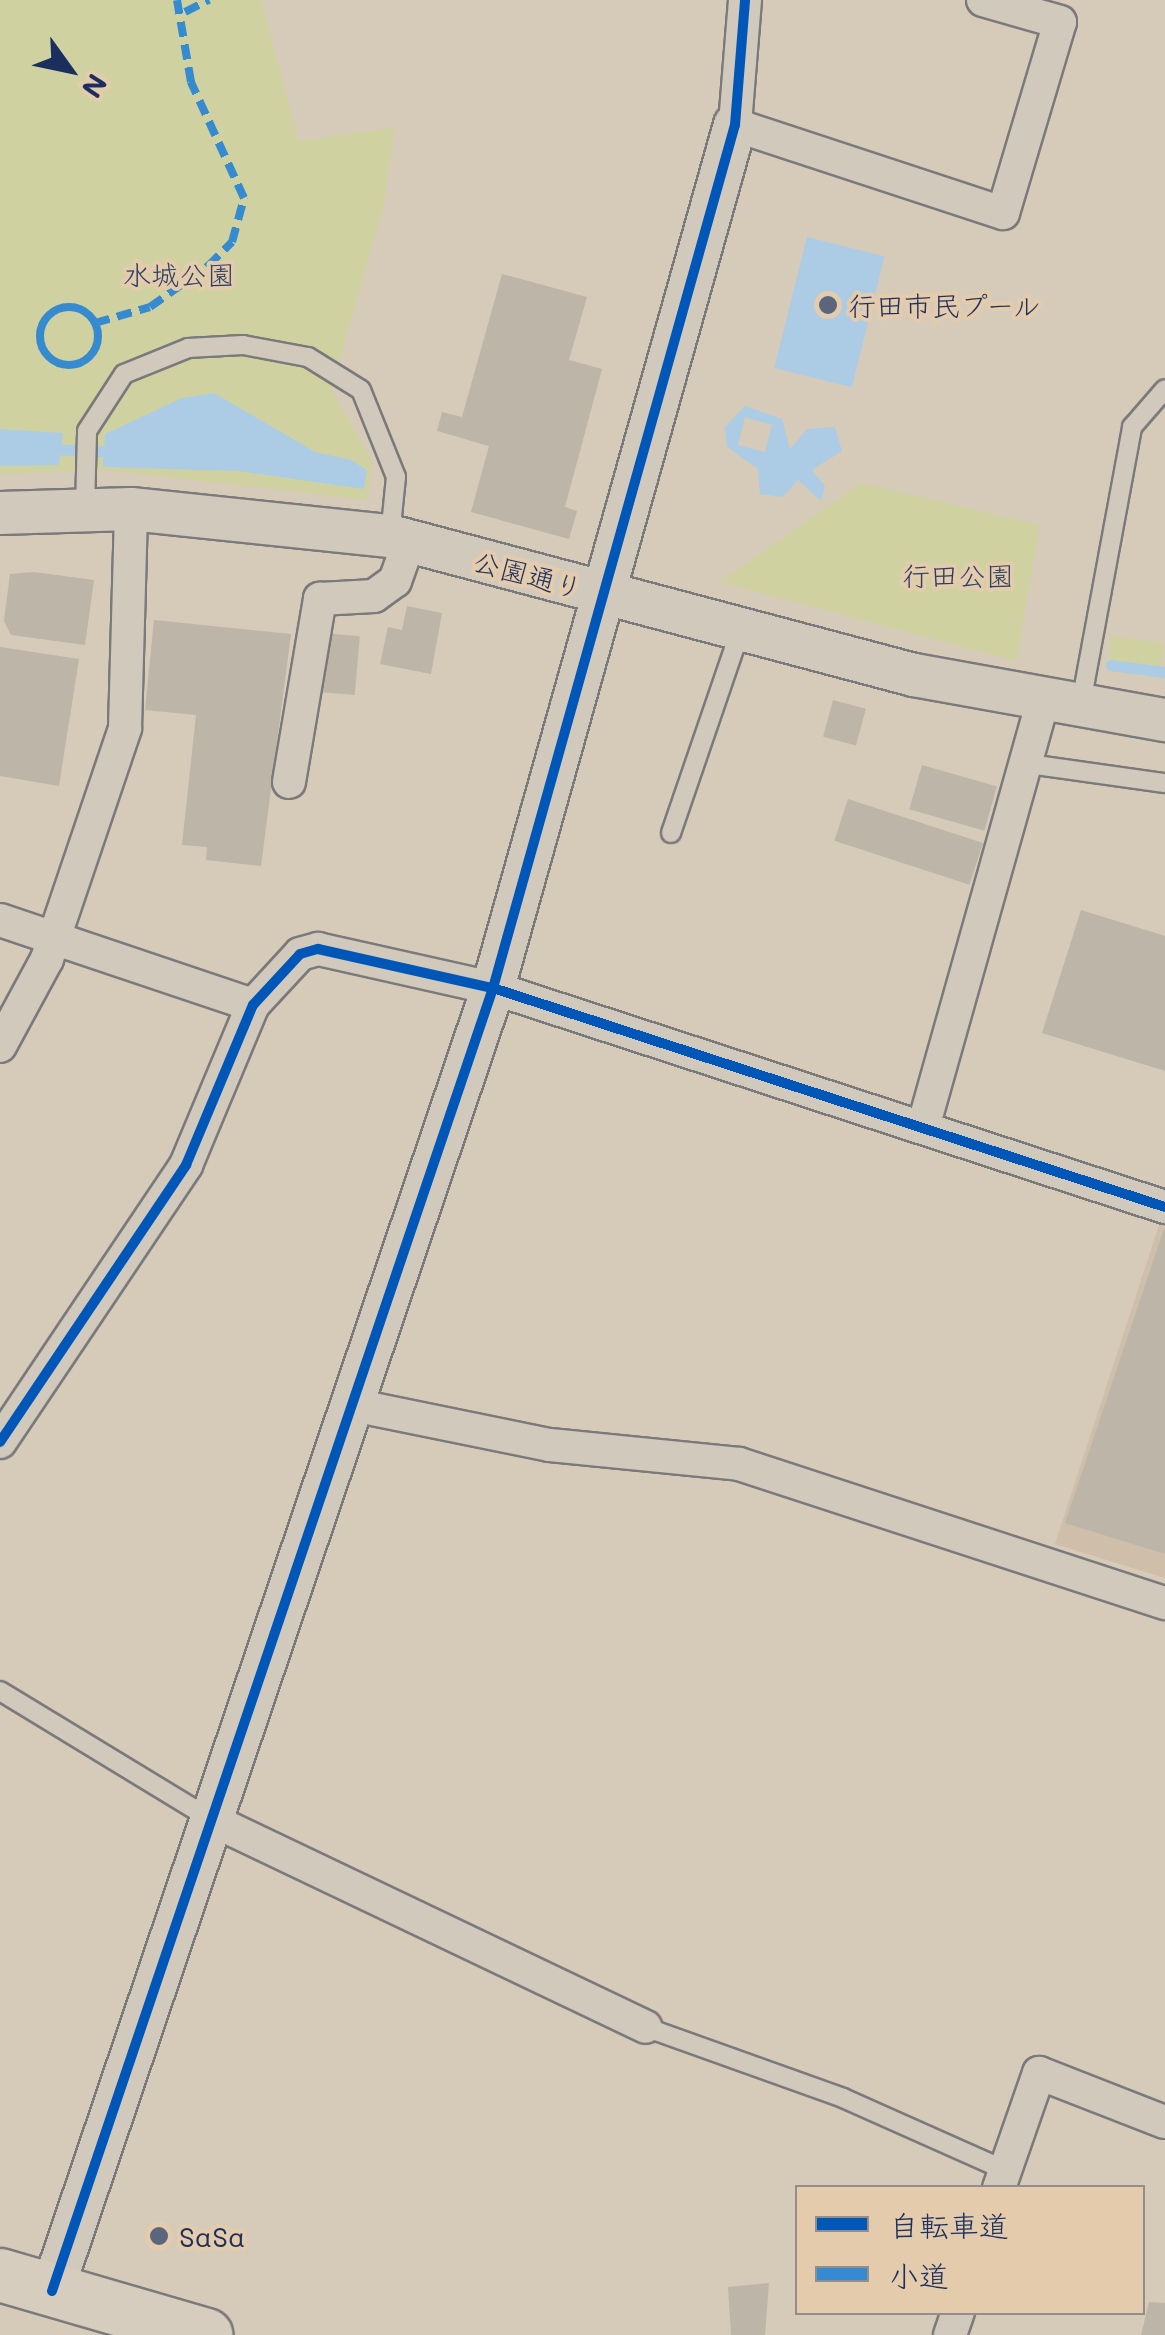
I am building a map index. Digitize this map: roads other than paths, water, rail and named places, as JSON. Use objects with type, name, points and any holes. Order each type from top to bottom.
[{"type":"main road","points":[[0,2274],[206,2335]]},
{"type":"street","points":[[52,2291],[358,1406],[494,988],[609,596],[735,125],[745,0]]},
{"type":"street","points":[[735,125],[1003,213],[1060,22],[983,0]]},
{"type":"street","name":"公園通り","points":[[0,512],[86,491],[131,509],[399,539],[740,631],[1061,706],[1165,720]]},
{"type":"street","points":[[0,1046],[54,938],[125,728],[131,509]]},
{"type":"street","points":[[289,782],[320,599],[374,596],[395,582],[399,539]]},
{"type":"street","points":[[924,1124],[1029,764],[1061,706]]},
{"type":"street","points":[[0,920],[253,1005]]},
{"type":"street","points":[[0,1442],[186,1164],[253,1005],[300,954],[318,949],[494,988],[924,1124],[1165,1207]]},
{"type":"street","points":[[358,1406],[550,1445],[739,1464],[1165,1603]]},
{"type":"street","points":[[214,1821],[645,2027]]},
{"type":"street","points":[[1002,2179],[1039,2073],[1165,2122]]},
{"type":"lane","points":[[86,491],[87,431],[124,374],[188,348],[308,357],[361,390],[382,425],[396,477],[399,539]]},
{"type":"lane","points":[[1061,706],[1132,427],[1165,390]]},
{"type":"lane","points":[[671,832],[740,631]]},
{"type":"lane","points":[[1029,764],[1165,782]]},
{"type":"lane","points":[[0,1691],[214,1821]]},
{"type":"lane","points":[[645,2027],[843,2098],[1002,2179]]},
{"type":"water","points":[[807,237],[885,256],[852,387],[774,368]]},
{"type":"water","points":[[214,393],[315,452],[351,460],[367,470],[364,489],[238,471],[103,467],[105,434],[182,398]]},
{"type":"water","points":[[745,406],[782,419],[790,449],[807,429],[835,427],[842,451],[812,470],[825,486],[821,501],[798,480],[783,497],[760,494],[758,469],[727,447],[725,427]],"holes":[[[745,417],[772,425],[765,452],[738,445]]]},
{"type":"water","points":[[0,429],[63,433],[59,465],[0,466]]},
{"type":"waterway","points":[[48,449],[104,451]]},
{"type":"waterway","points":[[1111,665],[1165,672]]},
{"type":"place","name":"行田市民プール","points":[[828,305]]},
{"type":"place","name":"SaSa","points":[[159,2236]]},
{"type":"park label","name":"水城公園","points":[[179,274]]},
{"type":"park label","name":"行田公園","points":[[958,575]]}]
